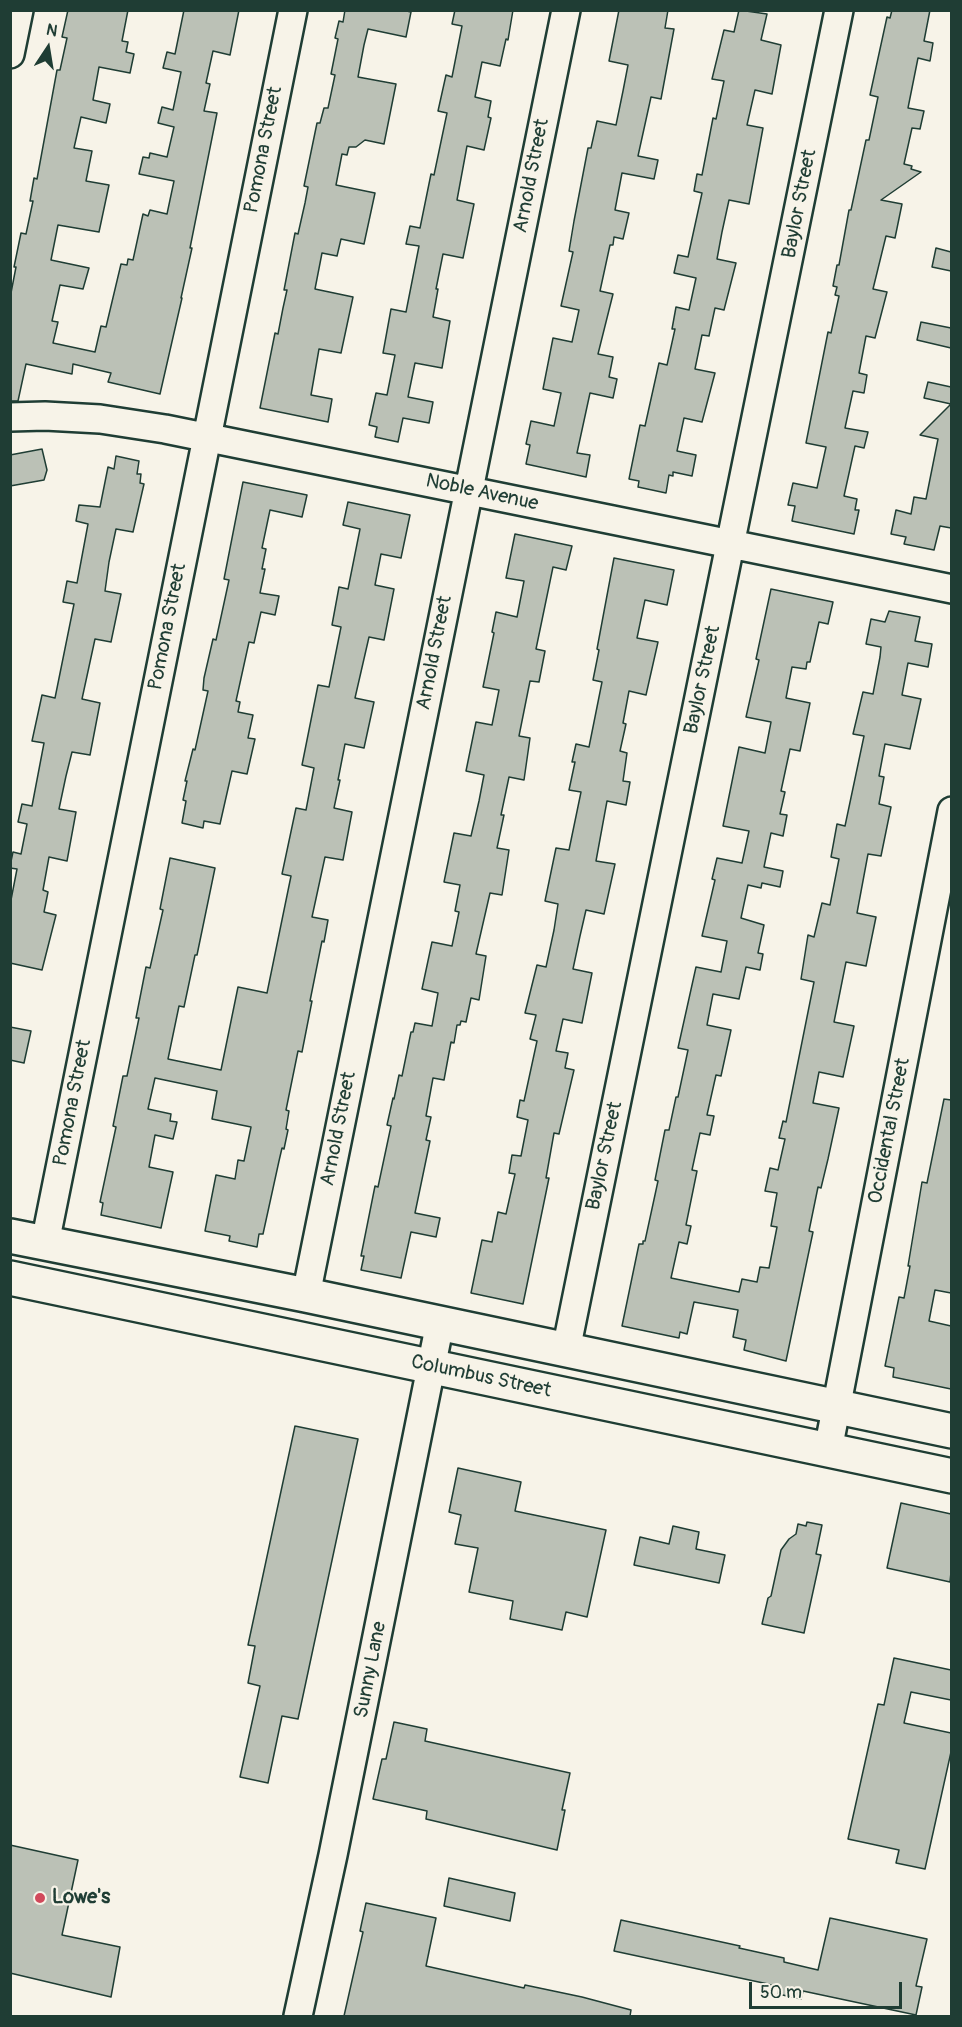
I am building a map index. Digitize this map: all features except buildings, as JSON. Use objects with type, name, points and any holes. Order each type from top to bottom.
[{"type":"main road","points":[[10,1236],[306,1295],[951,1431]]},
{"type":"main road","points":[[26,1281],[45,1243]]},
{"type":"main road","name":"Columbus Street","points":[[26,1281],[951,1476]]},
{"type":"street","points":[[10,54],[19,10]]},
{"type":"street","name":"Pomona Street","points":[[45,1243],[293,10]]},
{"type":"street","name":"Arnold Street","points":[[306,1295],[566,10]]},
{"type":"street","name":"Baylor Street","points":[[566,1350],[839,10]]},
{"type":"street","name":"Noble Avenue","points":[[10,417],[100,419],[206,437],[951,589]]},
{"type":"street","name":"Occidental Street","points":[[828,1450],[951,812]]},
{"type":"street","name":"Sunny Lane","points":[[298,2016],[440,1323]]},
{"type":"place","name":"Lowe's","points":[[40,1898]]}]
